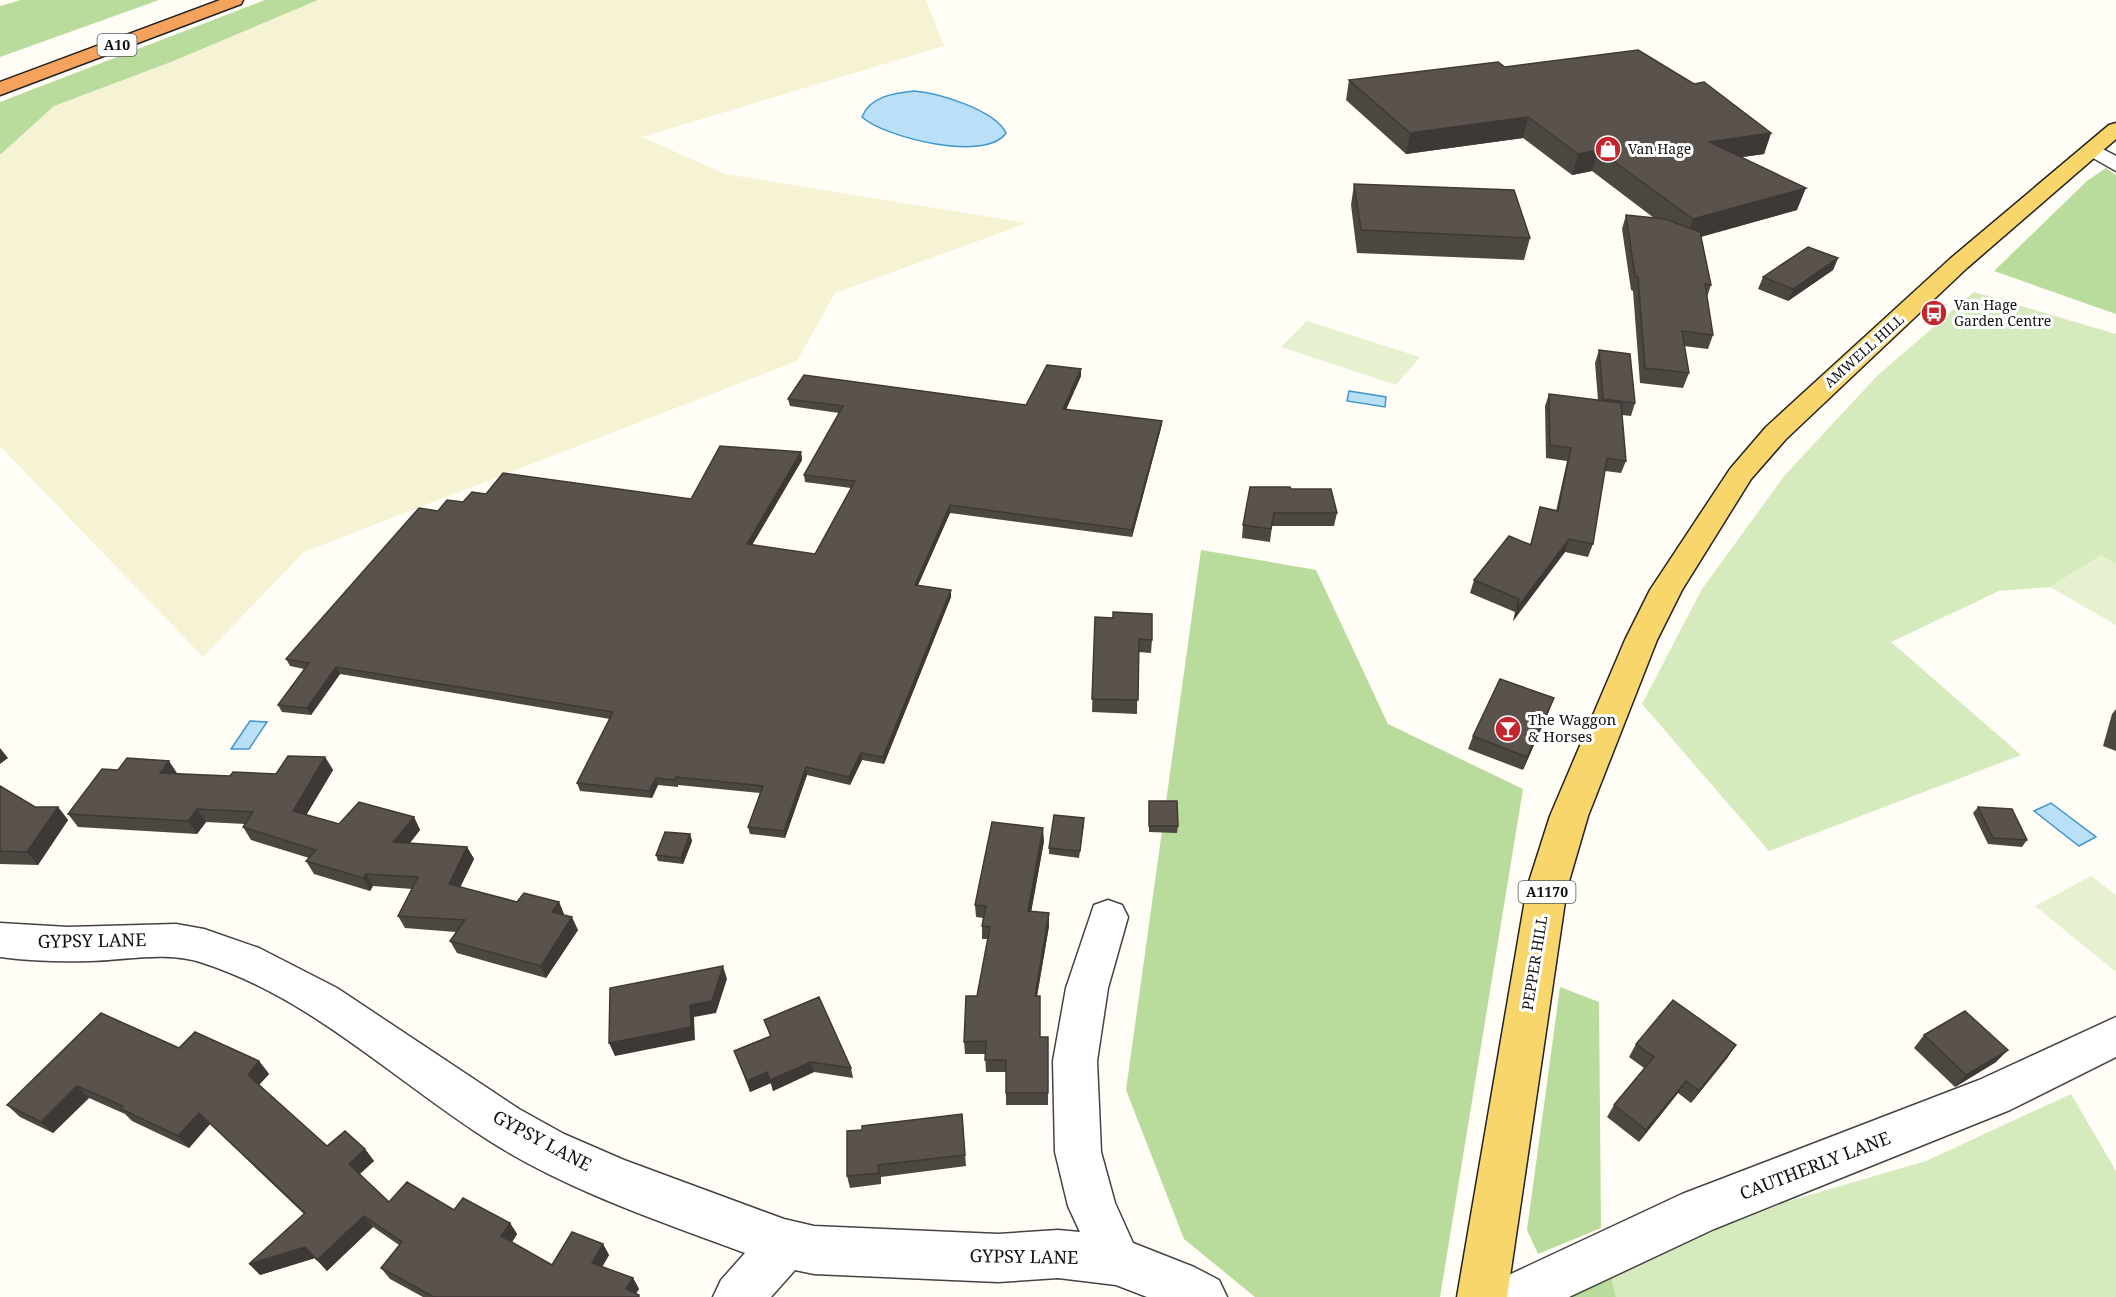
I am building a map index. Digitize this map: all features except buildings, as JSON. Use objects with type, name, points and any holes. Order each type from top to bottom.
[{"type":"highway","name":"A10","points":[[132,20],[187,0]]},
{"type":"highway","name":"A10","points":[[0,89],[235,0]]},
{"type":"main road","name":"AMWELL HILL","points":[[1712,518],[1740,475],[1776,433],[1807,403],[1959,263],[2116,129]]},
{"type":"main road","name":"PEPPER HILL","points":[[1482,1297],[1547,888],[1563,836],[1641,640],[1666,590],[1712,518]]},
{"type":"street","points":[[2092,150],[2116,165]]},
{"type":"street","points":[[1108,917],[1087,988],[1075,1061],[1078,1152],[1092,1206],[1116,1261]]},
{"type":"street","name":"GYPSY LANE","points":[[0,940],[89,944],[161,940],[201,945],[237,958],[303,991],[384,1042],[506,1125],[580,1163],[644,1191],[786,1244],[814,1250],[998,1258],[1058,1254],[1116,1261],[1177,1284],[1202,1297]]},
{"type":"street","name":"CAUTHERLY LANE","points":[[1515,1297],[1699,1211],[1994,1095],[2116,1036]]},
{"type":"street","points":[[738,1297],[786,1244]]},
{"type":"shaded area","points":[[318,0],[926,0],[944,46],[642,137],[725,174],[1027,223],[835,293],[797,361],[304,552],[203,657],[0,446],[0,155],[54,106],[171,62]]},
{"type":"green space","points":[[21,0],[159,0],[0,57],[0,6]]},
{"type":"green space","points":[[265,0],[318,0],[171,62],[54,106],[0,155],[0,102]]},
{"type":"green space","points":[[2106,168],[2116,175],[2116,314],[1994,271],[2087,181]]},
{"type":"green space","points":[[1974,292],[2116,334],[2116,564],[2101,556],[2050,587],[1999,591],[1891,642],[2021,755],[1769,851],[1642,704],[1702,589],[1785,475],[1877,376]]},
{"type":"green space","points":[[1307,321],[1420,357],[1396,385],[1281,347]]},
{"type":"green space","points":[[1201,550],[1316,570],[1388,724],[1523,789],[1440,1297],[1255,1297],[1184,1239],[1126,1090]]},
{"type":"green space","points":[[2101,555],[2116,564],[2116,625],[2050,587]]},
{"type":"green space","points":[[2091,876],[2116,895],[2116,972],[2035,906]]},
{"type":"green space","points":[[1560,987],[1599,1002],[1601,1228],[1538,1254],[1527,1230]]},
{"type":"green space","points":[[2071,1094],[2116,1171],[2116,1297],[1616,1297],[1610,1271],[1721,1221],[1926,1161]]},
{"type":"green space","points":[[1610,1271],[1616,1297],[1571,1297]]},
{"type":"water","points":[[914,91],[951,99],[979,110],[1000,125],[1006,133],[995,142],[978,146],[934,144],[891,132],[873,125],[862,117],[871,104],[877,100]]},
{"type":"water","points":[[1349,391],[1386,397],[1385,407],[1347,401]]},
{"type":"water","points":[[250,721],[267,722],[249,749],[231,749]]},
{"type":"water","points":[[2051,803],[2096,837],[2079,846],[2034,811]]},
{"type":"place","name":"Van Hage","points":[[1608,149]]},
{"type":"place","name":"Van Hage Garden Centre","points":[[1934,313]]},
{"type":"place","name":"The Waggon & Horses","points":[[1508,729]]}]
